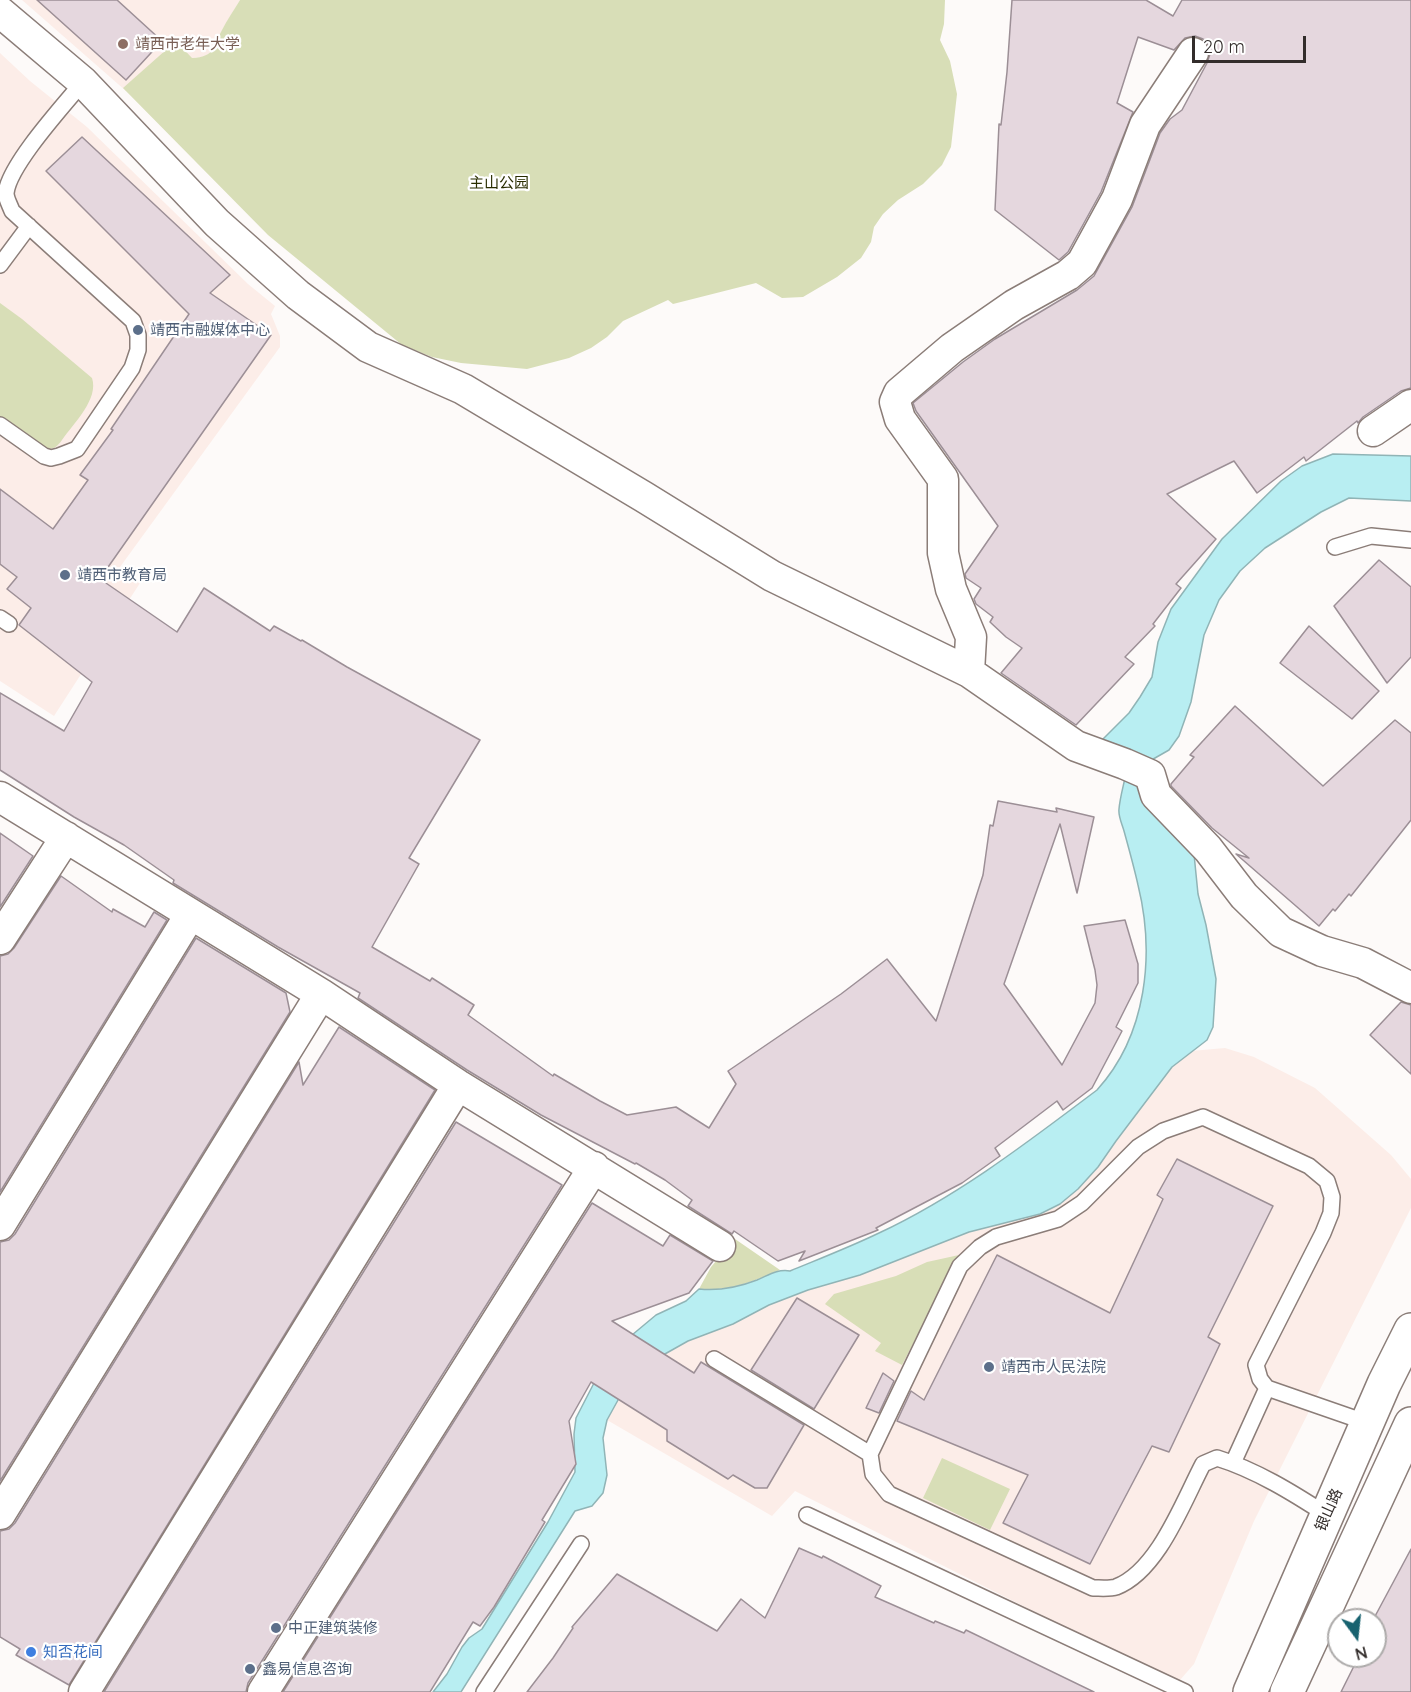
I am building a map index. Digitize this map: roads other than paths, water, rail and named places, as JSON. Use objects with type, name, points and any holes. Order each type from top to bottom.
[{"type":"main road","name":"银山路","points":[[1250,1692],[1384,1384],[1411,1330]]},
{"type":"main road","points":[[1287,1692],[1411,1424]]},
{"type":"street","points":[[0,12],[83,82],[217,223],[298,295],[368,347],[463,389],[772,576],[969,672],[1076,746],[1138,770],[1156,795],[1208,849],[1244,896],[1281,932],[1322,951],[1363,963],[1411,988]]},
{"type":"street","points":[[969,672],[971,637],[951,589],[943,553],[943,479],[900,419],[895,402],[899,393],[952,348],[1014,305],[1068,275],[1082,263],[1117,199],[1145,125],[1193,53]]},
{"type":"street","points":[[1372,431],[1411,405]]},
{"type":"street","points":[[0,797],[321,994],[458,1086],[720,1246]]},
{"type":"street","points":[[0,939],[66,837]]},
{"type":"street","points":[[0,1225],[190,915]]},
{"type":"street","points":[[0,1514],[321,994]]},
{"type":"street","points":[[84,1692],[458,1086]]},
{"type":"street","points":[[263,1692],[594,1167]]},
{"type":"lane","points":[[0,425],[44,456],[51,458],[77,449],[132,368],[138,350],[138,334],[133,321],[12,211],[6,197],[8,182],[17,167],[55,114],[83,82]]},
{"type":"lane","points":[[0,265],[29,226]]},
{"type":"lane","points":[[1335,547],[1371,536],[1411,540]]},
{"type":"lane","points":[[1327,1515],[1297,1496],[1233,1463],[1217,1458],[1203,1464],[1157,1553],[1136,1574],[1115,1587],[1093,1588],[889,1494],[873,1474],[870,1454],[960,1266],[980,1247],[996,1237],[1058,1219],[1082,1203],[1138,1147],[1163,1131],[1203,1117],[1309,1166],[1327,1181],[1332,1197],[1331,1213],[1256,1365],[1260,1379],[1267,1388],[1368,1423]]},
{"type":"lane","points":[[714,1359],[870,1454]]},
{"type":"lane","points":[[1233,1463],[1267,1388]]},
{"type":"lane","points":[[807,1515],[1185,1692]]},
{"type":"lane","points":[[484,1692],[581,1544]]},
{"type":"water","points":[[1333,454],[1411,456],[1411,501],[1349,498],[1321,512],[1265,548],[1240,571],[1219,600],[1204,635],[1191,702],[1179,736],[1169,750],[1148,762],[1096,746],[1129,713],[1140,697],[1152,677],[1158,642],[1171,609],[1222,539],[1281,481],[1302,466]]},
{"type":"water","points":[[1126,773],[1146,783],[1194,854],[1198,894],[1216,979],[1213,1027],[1207,1040],[1172,1067],[1098,1167],[1078,1189],[1060,1204],[1040,1214],[969,1232],[860,1275],[808,1290],[769,1305],[733,1324],[688,1341],[656,1359],[623,1391],[607,1420],[603,1438],[607,1475],[603,1493],[592,1506],[575,1511],[461,1692],[433,1692],[469,1638],[482,1629],[548,1522],[575,1472],[576,1418],[594,1383],[632,1335],[656,1315],[686,1301],[699,1289],[721,1289],[777,1272],[790,1271],[879,1233],[937,1202],[992,1167],[1097,1090],[1114,1068],[1127,1044],[1136,1019],[1143,993],[1146,966],[1143,911],[1119,814]]},
{"type":"place","name":"靖西市老年大学","points":[[123,44]]},
{"type":"place","name":"靖西市融媒体中心","points":[[138,330]]},
{"type":"place","name":"靖西市教育局","points":[[65,575]]},
{"type":"place","name":"靖西市人民法院","points":[[989,1367]]},
{"type":"place","name":"中正建筑装修","points":[[276,1628]]},
{"type":"place","name":"知否花间","points":[[31,1652]]},
{"type":"place","name":"鑫易信息咨询","points":[[250,1669]]},
{"type":"park label","name":"主山公园","points":[[499,183]]}]
